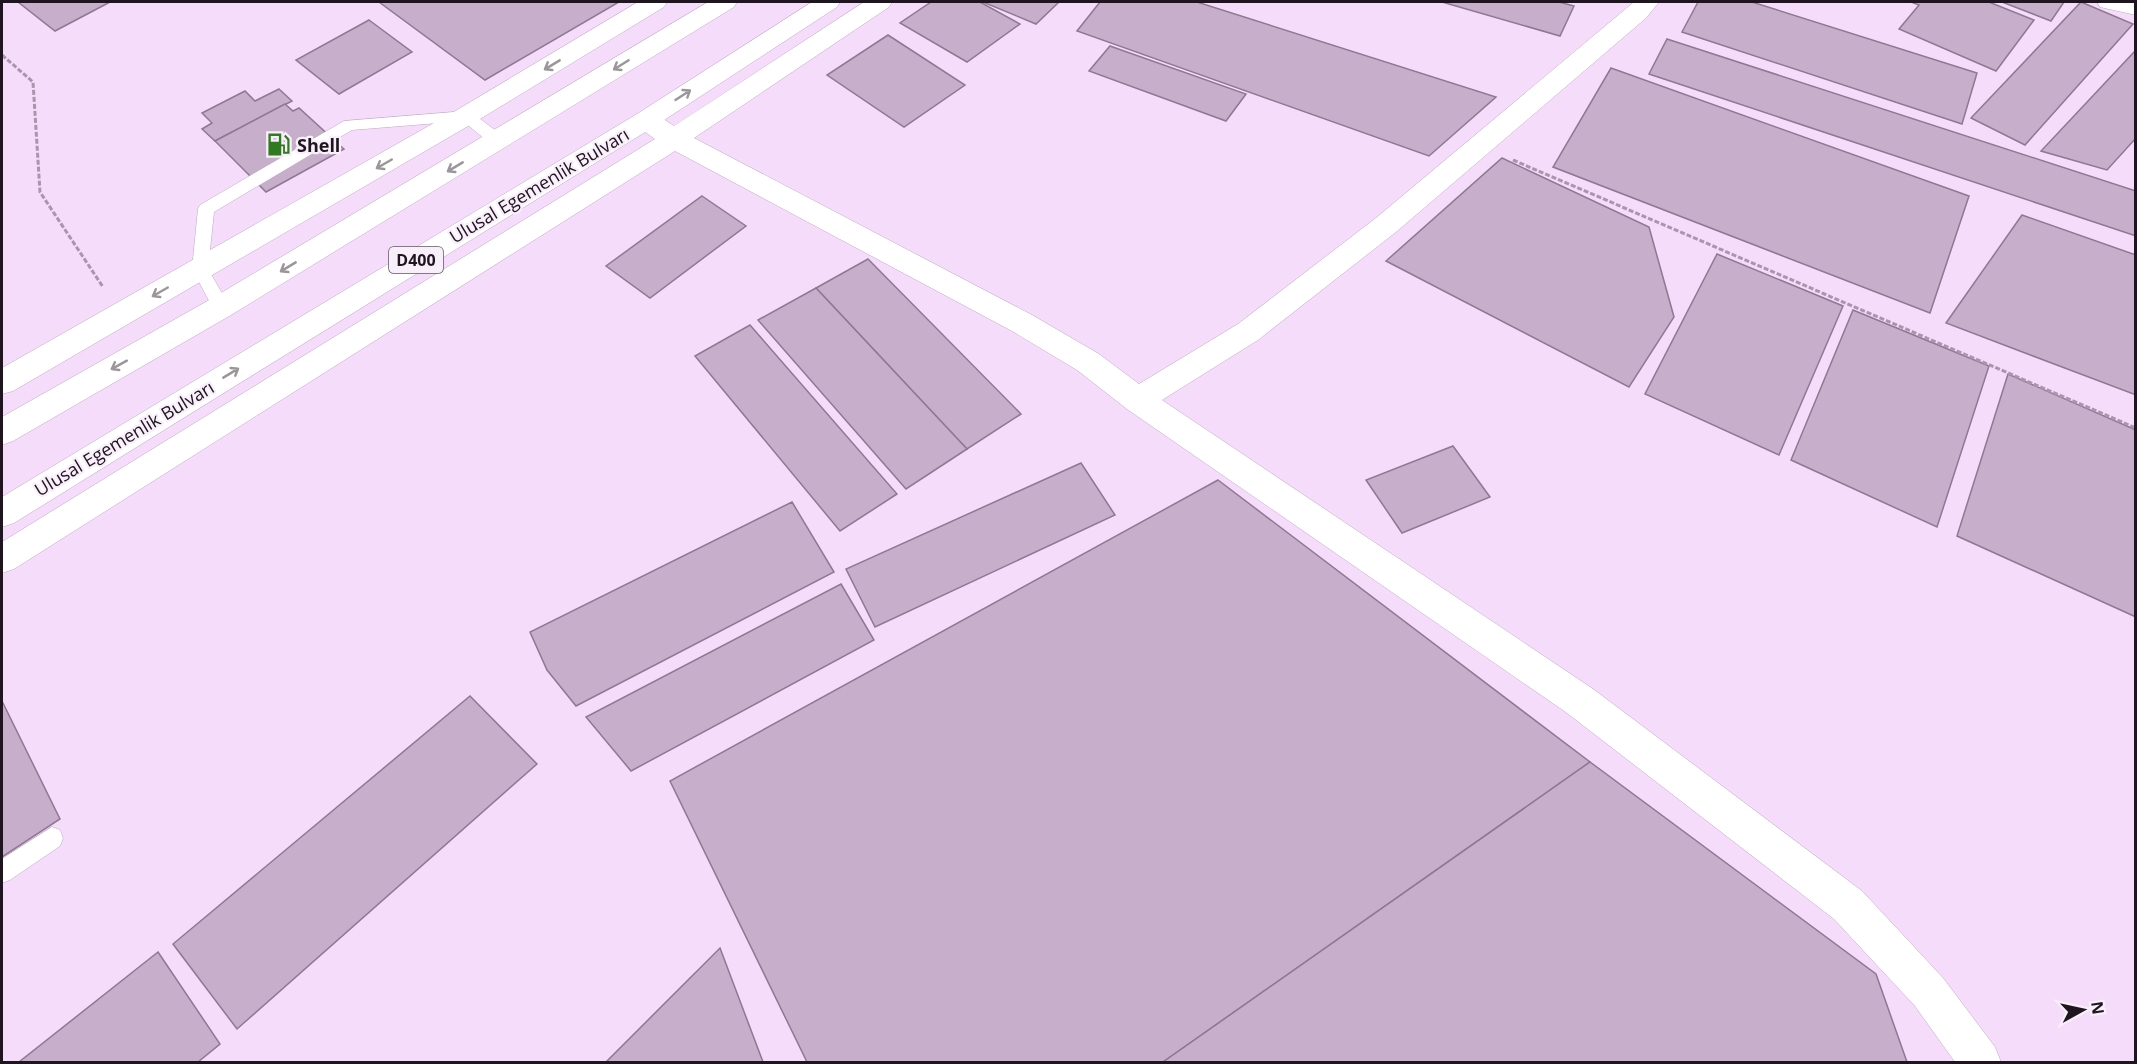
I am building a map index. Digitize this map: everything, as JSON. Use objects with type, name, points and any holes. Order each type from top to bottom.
[{"type":"main road","points":[[2,382],[466,116],[655,2]]},
{"type":"main road","points":[[2,432],[221,307],[725,2]]},
{"type":"main road","name":"Ulusal Egemenlik Bulvarı","points":[[2,513],[646,120],[828,2]]},
{"type":"main road","points":[[2,560],[674,139],[880,2]]},
{"type":"main road","points":[[1138,400],[1248,332],[1386,225],[1637,14],[1647,2]]},
{"type":"main road","points":[[2109,2],[2136,8]]},
{"type":"main road","points":[[646,120],[674,139],[1022,323],[1088,362],[1138,400],[1580,701],[1848,905],[1929,992],[1980,1062]]},
{"type":"lane","points":[[221,307],[200,269],[206,209],[349,125],[466,116],[498,141]]},
{"type":"lane","points":[[2,872],[52,838]]},
{"type":"path","points":[[2,55],[33,82],[40,192],[121,315]]},
{"type":"path","points":[[1480,146],[2136,428]]},
{"type":"building","points":[[18,2],[110,2],[55,31]]},
{"type":"building","points":[[379,2],[619,2],[485,80]]},
{"type":"building","points":[[931,2],[980,2],[1020,24],[967,62],[900,23]]},
{"type":"building","points":[[983,2],[1059,2],[1036,24]]},
{"type":"building","points":[[1100,2],[1197,2],[1496,97],[1429,156],[1077,31]]},
{"type":"building","points":[[1442,2],[1559,2],[1574,6],[1560,36]]},
{"type":"building","points":[[1698,2],[1752,2],[1977,73],[1962,124],[1682,32]]},
{"type":"building","points":[[1911,2],[1989,2],[2034,20],[1996,71],[1899,29],[1919,5]]},
{"type":"building","points":[[2002,2],[2064,2],[2051,21]]},
{"type":"building","points":[[2081,2],[2133,24],[2025,145],[1971,118]]},
{"type":"building","points":[[369,20],[412,52],[339,94],[296,60]]},
{"type":"building","points":[[888,35],[965,85],[904,127],[827,75]]},
{"type":"building","points":[[1667,39],[2136,191],[2136,236],[1649,74]]},
{"type":"building","points":[[1110,46],[1246,94],[1226,121],[1089,71]]},
{"type":"building","points":[[2136,50],[2136,138],[2107,170],[2041,151]]},
{"type":"building","points":[[1611,68],[1969,196],[1930,313],[1553,167]]},
{"type":"building","points":[[279,89],[292,101],[215,141],[202,129],[212,123],[202,113],[245,91],[255,101]]},
{"type":"building","name":"Shell","points":[[285,104],[293,111],[299,108],[344,149],[266,192],[215,141]]},
{"type":"building","points":[[1502,158],[1649,227],[1674,317],[1629,387],[1386,261]]},
{"type":"building","points":[[702,196],[746,226],[650,298],[606,266]]},
{"type":"building","points":[[2022,215],[2136,255],[2136,395],[1946,323]]},
{"type":"building","points":[[1717,254],[1843,306],[1779,455],[1645,394]]},
{"type":"building","points":[[868,259],[1021,414],[967,449],[816,288]]},
{"type":"building","points":[[816,288],[967,449],[906,489],[758,320]]},
{"type":"building","points":[[1853,310],[1989,366],[1937,527],[1791,460]]},
{"type":"building","points":[[750,325],[897,494],[840,531],[695,356]]},
{"type":"building","points":[[2008,374],[2136,430],[2136,617],[1957,536]]},
{"type":"building","points":[[1453,446],[1490,497],[1402,533],[1366,480]]},
{"type":"building","points":[[1081,463],[1115,515],[875,627],[846,569]]},
{"type":"building","points":[[1218,480],[1590,762],[1163,1062],[807,1062],[670,781]]},
{"type":"building","points":[[792,502],[834,572],[576,706],[547,670],[530,632]]},
{"type":"building","points":[[841,584],[874,640],[631,771],[586,717]]},
{"type":"building","points":[[470,696],[537,764],[237,1029],[173,944]]},
{"type":"building","points":[[2,701],[60,819],[2,857]]},
{"type":"building","points":[[1590,762],[1876,974],[1907,1062],[1163,1062]]},
{"type":"building","points":[[720,948],[763,1062],[606,1062]]},
{"type":"building","points":[[158,952],[220,1044],[198,1062],[19,1062]]},
{"type":"place","name":"Shell","points":[[279,145]]}]
